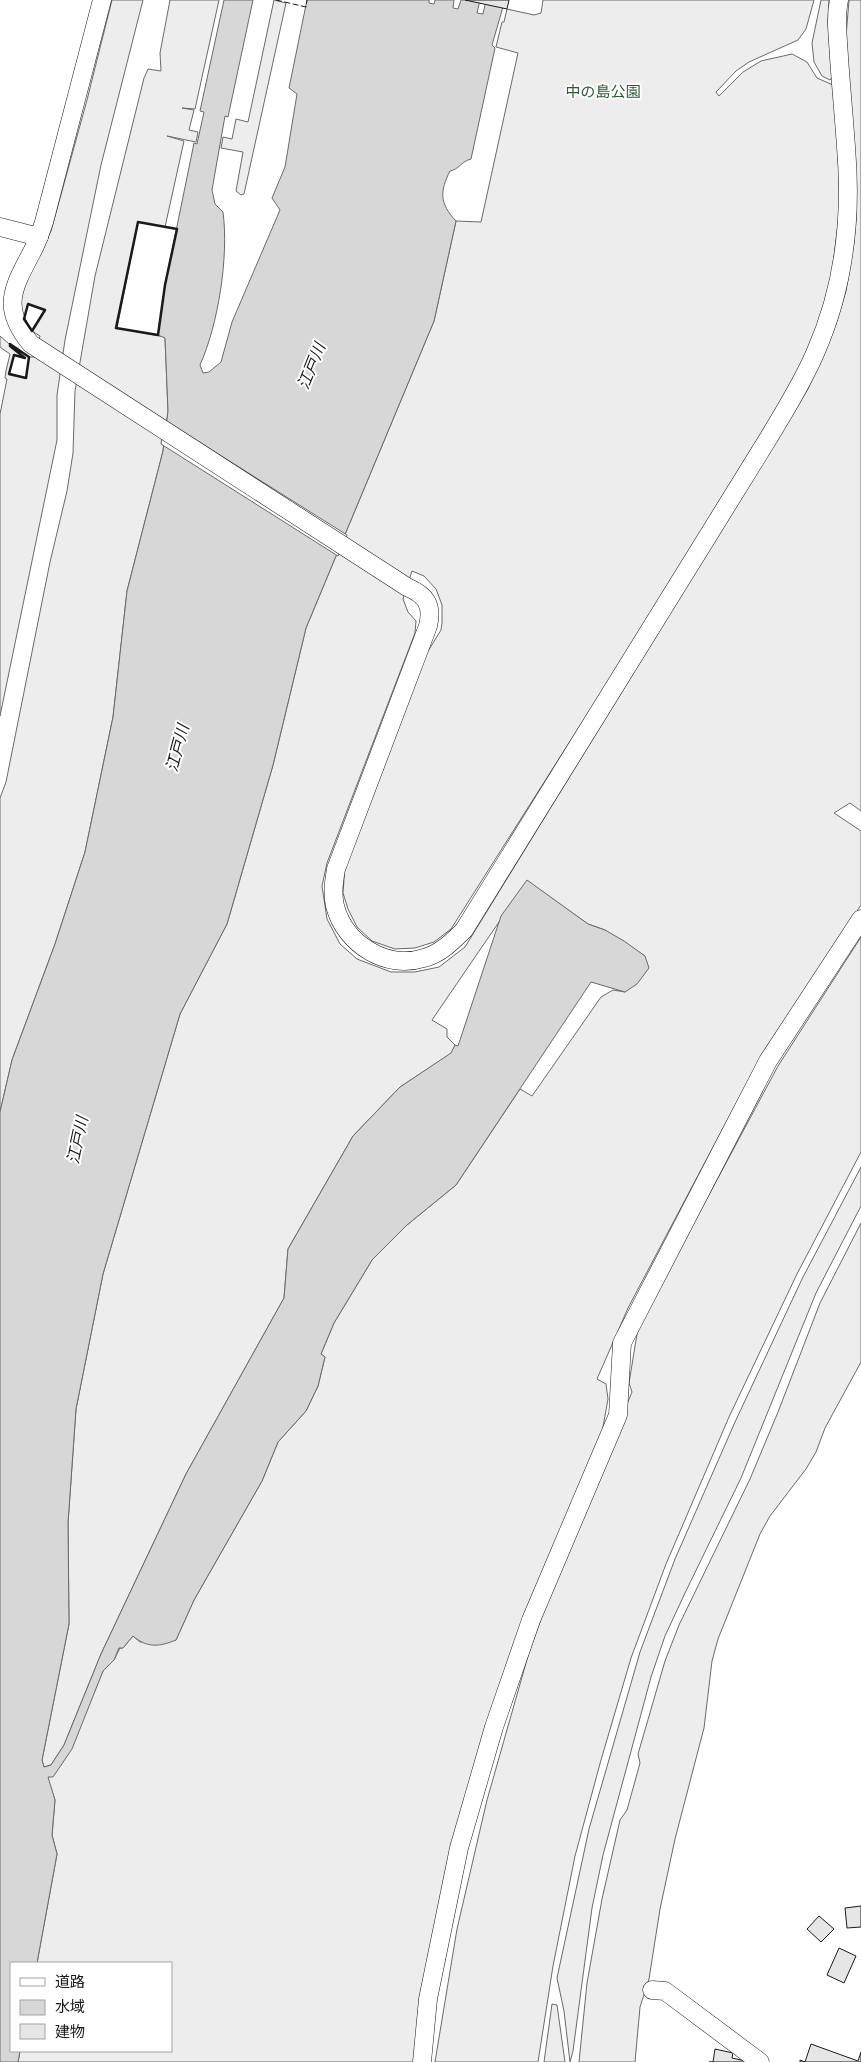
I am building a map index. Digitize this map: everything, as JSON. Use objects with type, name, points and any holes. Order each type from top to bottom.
[{"type":"street","points":[[102,0],[74,114],[39,237],[7,291],[3,308],[8,322],[20,336],[31,344],[417,592],[426,600],[431,614],[336,869],[333,890],[335,906],[342,923],[354,940],[368,951],[387,958],[408,960],[425,958],[449,945],[464,930],[771,434],[798,389],[816,353],[828,323],[836,294],[843,257],[848,207],[848,162],[837,30],[839,0]]},
{"type":"street","points":[[0,228],[39,237]]},
{"type":"street","points":[[422,2062],[428,1999],[459,1848],[494,1727],[531,1620],[618,1416],[622,1343],[768,1061],[861,919]]},
{"type":"street","points":[[652,1990],[664,1991],[760,2062]]},
{"type":"shaded area","points":[[112,0],[143,0],[101,165],[65,340],[57,395],[57,440],[0,716],[0,414],[10,354],[0,347],[0,336],[25,358],[14,355],[9,373],[26,378],[29,357],[35,357],[40,336],[32,331],[45,310],[28,304],[24,319],[19,297],[51,231]]},
{"type":"shaded area","points":[[170,0],[219,0],[195,109],[182,108],[194,110],[189,130],[198,132],[196,142],[167,136],[184,141],[165,227],[138,222],[117,328],[165,337],[168,411],[163,451],[127,591],[113,717],[85,852],[55,944],[12,1060],[0,1112],[0,798],[6,782],[50,562],[67,491],[73,453],[75,391],[95,276],[144,78],[148,69],[161,71],[160,53]]},
{"type":"shaded area","points":[[274,0],[286,3],[244,194],[241,195],[236,191],[243,152],[221,148],[223,137],[232,139],[236,119],[248,122]]},
{"type":"shaded area","points":[[543,0],[814,0],[806,29],[798,40],[749,62],[736,71],[716,92],[719,96],[743,72],[761,61],[792,54],[807,62],[817,78],[833,85],[840,207],[831,281],[811,345],[795,378],[614,672],[451,929],[434,942],[415,948],[395,949],[372,941],[357,927],[343,893],[345,866],[425,656],[441,630],[442,605],[436,589],[424,576],[412,571],[403,599],[408,612],[416,621],[415,633],[327,863],[322,886],[327,919],[340,944],[357,959],[391,972],[415,972],[439,967],[465,947],[808,389],[836,324],[846,291],[854,242],[856,178],[846,37],[849,0],[861,0],[861,811],[850,803],[834,813],[861,831],[861,905],[760,1058],[628,1308],[597,1379],[606,1384],[608,1399],[601,1438],[530,1600],[508,1668],[416,2062],[18,2062],[20,2052],[172,2052],[172,1962],[37,1962],[57,1854],[52,1835],[55,1800],[47,1777],[94,1692],[103,1671],[114,1660],[120,1648],[123,1648],[133,1636],[140,1642],[176,1640],[194,1600],[262,1481],[278,1442],[306,1411],[318,1386],[325,1357],[321,1354],[334,1323],[372,1260],[407,1225],[456,1185],[520,1089],[532,1096],[601,997],[613,990],[625,992],[645,956],[605,930],[588,924],[527,881],[432,1020],[447,1029],[447,1037],[455,1045],[452,1053],[400,1087],[353,1136],[288,1249],[284,1298],[186,1474],[101,1654],[64,1745],[51,1765],[44,1767],[42,1760],[69,1624],[68,1523],[76,1409],[103,1274],[180,1014],[227,924],[273,765],[306,628],[434,321],[456,221],[481,222],[518,53],[496,47],[502,22],[504,22],[507,9],[534,15],[541,13]]},
{"type":"shaded area","points":[[821,0],[829,0],[828,22],[832,77],[830,80],[822,76],[814,62],[812,43]]},
{"type":"shaded area","points":[[861,937],[861,1152],[797,1274],[729,1417],[666,1564],[631,1658],[575,1856],[553,1966],[538,2062],[435,2062],[457,1929],[487,1800],[528,1656],[559,1568],[632,1392],[629,1383],[637,1334],[645,1314],[778,1066]]},
{"type":"shaded area","points":[[861,1167],[861,1206],[816,1293],[741,1478],[665,1636],[651,1677],[603,1855],[592,1908],[570,2062],[564,2011],[557,1978],[589,1829],[640,1652],[675,1559],[735,1422],[802,1279]]},
{"type":"shaded area","points":[[861,1223],[861,1362],[825,1428],[816,1452],[806,1469],[770,1516],[760,1534],[718,1639],[712,1661],[704,1728],[675,1839],[660,1909],[649,1979],[640,2007],[635,2062],[579,2062],[587,1983],[602,1899],[620,1820],[627,1810],[640,1763],[638,1754],[665,1661],[679,1625],[750,1479],[820,1303]]},
{"type":"shaded area","points":[[552,2004],[557,2005],[565,2062],[544,2062]]},
{"type":"water","name":"江戸川","points":[[224,0],[253,0],[228,117],[225,116],[212,190],[215,204],[223,212],[223,270],[217,311],[200,365],[203,373],[209,372],[221,362],[232,322],[280,210],[272,198],[285,167],[297,94],[289,88],[307,0],[429,0],[429,3],[434,4],[435,0],[454,0],[453,8],[458,9],[461,0],[480,0],[477,13],[483,14],[486,0],[505,0],[492,45],[495,48],[471,159],[450,171],[444,185],[444,203],[450,215],[456,221],[434,321],[306,628],[273,765],[227,924],[180,1014],[103,1274],[76,1409],[68,1523],[69,1624],[42,1760],[44,1767],[51,1765],[64,1745],[101,1654],[186,1474],[284,1298],[288,1249],[353,1136],[400,1087],[451,1053],[455,1045],[458,1046],[501,916],[527,880],[588,924],[605,930],[645,956],[649,968],[637,984],[625,992],[591,982],[456,1185],[407,1225],[372,1260],[334,1323],[321,1354],[325,1357],[318,1386],[306,1411],[278,1442],[262,1481],[194,1600],[176,1640],[153,1645],[143,1643],[133,1636],[123,1648],[119,1648],[114,1660],[103,1671],[72,1749],[53,1777],[48,1777],[55,1800],[52,1835],[57,1854],[37,1962],[10,1962],[10,2052],[20,2052],[18,2062],[0,2062],[0,1112],[12,1060],[55,944],[85,852],[113,717],[127,591],[163,451],[168,411],[165,338],[158,335],[165,285],[194,143],[197,144],[204,112],[200,111]]},
{"type":"pier","points":[[164,420],[347,535],[338,556],[161,444]]},
{"type":"building","points":[[465,0],[509,0],[507,9]]},
{"type":"building","points":[[861,1906],[861,1927],[847,1928],[845,1908]]},
{"type":"building","points":[[819,1916],[834,1929],[821,1942],[807,1929]]},
{"type":"building","points":[[839,1948],[856,1956],[844,1983],[827,1975]]},
{"type":"building","points":[[811,2044],[858,2061],[861,2052],[861,2062],[805,2062]]},
{"type":"building","points":[[715,2049],[733,2053],[732,2058],[750,2062],[713,2062]]},
{"type":"fence","points":[[276,0],[306,7],[307,0]]},
{"type":"wall","points":[[138,222],[177,229],[165,285],[158,335],[116,328],[138,222]]},
{"type":"wall","points":[[28,304],[45,310],[32,331],[24,319],[28,304]]},
{"type":"wall","points":[[10,344],[29,357],[26,378],[9,374],[14,355],[25,358],[10,344]]},
{"type":"park label","name":"中の島公園","points":[[603,92]]}]
